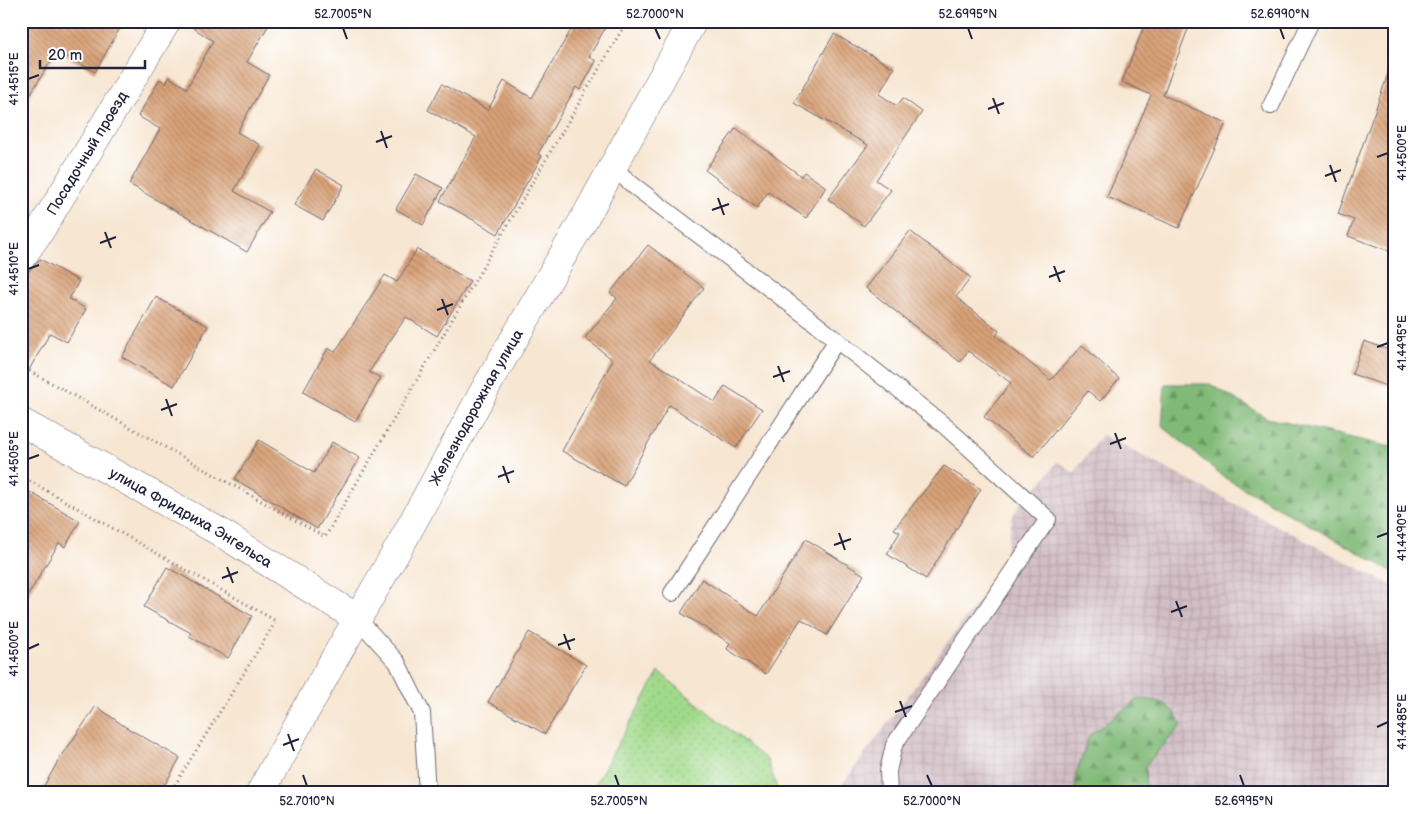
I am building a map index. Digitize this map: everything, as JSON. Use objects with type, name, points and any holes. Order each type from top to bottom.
[{"type":"street","name":"Посадочный проезд","points":[[21,258],[61,197],[167,21]]},
{"type":"street","name":"Железнодорожная улица","points":[[260,793],[693,21]]},
{"type":"street","name":"улица Фридриха Энгельса","points":[[21,422],[218,531],[358,618]]},
{"type":"lane","points":[[1271,106],[1311,21]]},
{"type":"lane","points":[[612,167],[945,426],[1048,518],[894,745],[888,771],[889,793]]},
{"type":"lane","points":[[672,592],[836,340]]},
{"type":"lane","points":[[358,618],[397,662],[422,713],[427,793]]},
{"type":"path","points":[[21,366],[325,537],[627,21]]},
{"type":"path","points":[[21,476],[276,621],[170,793]]},
{"type":"shaded area","points":[[1102,435],[1395,587],[1395,793],[836,793],[1004,566],[1012,517],[1024,498],[1040,484],[1058,461],[1074,473]]},
{"type":"green space","points":[[1165,384],[1210,384],[1267,418],[1395,448],[1395,573],[1225,478],[1162,426]]},
{"type":"green space","points":[[659,672],[767,760],[779,793],[590,793]]},
{"type":"green space","points":[[1138,699],[1165,704],[1174,712],[1182,725],[1145,766],[1146,793],[1076,793],[1076,774],[1089,736]]},
{"type":"building","points":[[21,21],[124,21],[95,72],[57,51],[21,109]]},
{"type":"building","points":[[183,21],[271,21],[247,62],[269,75],[237,132],[260,145],[234,191],[270,212],[247,252],[129,184],[160,129],[138,116],[160,79],[166,84],[169,77],[187,88],[213,41]]},
{"type":"building","points":[[576,21],[609,21],[589,57],[596,61],[580,90],[576,87],[538,154],[542,156],[498,234],[440,201],[476,137],[428,110],[442,84],[488,110],[504,81],[532,98]]},
{"type":"building","points":[[1146,21],[1191,21],[1163,95],[1226,123],[1179,228],[1107,197],[1151,95],[1122,82]]},
{"type":"building","points":[[834,34],[894,68],[879,94],[897,106],[903,98],[922,112],[876,180],[891,190],[864,226],[828,199],[868,145],[794,103]]},
{"type":"building","points":[[1391,66],[1395,67],[1395,253],[1348,236],[1354,220],[1338,214]]},
{"type":"building","points":[[736,128],[801,176],[804,172],[826,187],[806,218],[768,192],[757,208],[705,170]]},
{"type":"building","points":[[316,169],[344,185],[323,221],[294,205]]},
{"type":"building","points":[[416,174],[443,188],[423,225],[396,209]]},
{"type":"building","points":[[910,231],[971,278],[956,297],[999,331],[996,336],[1051,380],[1082,345],[1119,379],[1100,401],[1088,391],[1034,457],[984,417],[1011,383],[968,351],[960,362],[866,288]]},
{"type":"building","points":[[648,245],[704,288],[650,360],[715,402],[725,386],[762,409],[736,448],[669,405],[624,486],[562,451],[613,360],[585,338],[617,298],[610,293]]},
{"type":"building","points":[[417,249],[470,281],[437,336],[406,317],[369,372],[381,378],[355,422],[303,392],[328,348],[335,352],[385,275],[397,282]]},
{"type":"building","points":[[40,259],[79,281],[69,299],[86,309],[67,342],[50,333],[21,384],[21,273],[28,272]]},
{"type":"building","points":[[156,297],[208,326],[174,386],[122,357]]},
{"type":"building","points":[[1364,341],[1395,352],[1395,389],[1352,374]]},
{"type":"building","points":[[259,440],[314,473],[332,442],[360,458],[317,529],[235,479]]},
{"type":"building","points":[[944,466],[981,489],[926,579],[887,554],[900,532],[894,529]]},
{"type":"building","points":[[21,487],[80,521],[65,547],[59,543],[21,607]]},
{"type":"building","points":[[806,539],[864,575],[827,635],[801,619],[766,674],[727,649],[730,643],[681,613],[702,579],[758,616]]},
{"type":"building","points":[[167,567],[252,616],[228,658],[189,636],[191,633],[144,607]]},
{"type":"building","points":[[529,632],[586,665],[545,734],[488,702]]},
{"type":"building","points":[[96,706],[124,726],[180,758],[160,793],[40,793],[57,763]]}]
